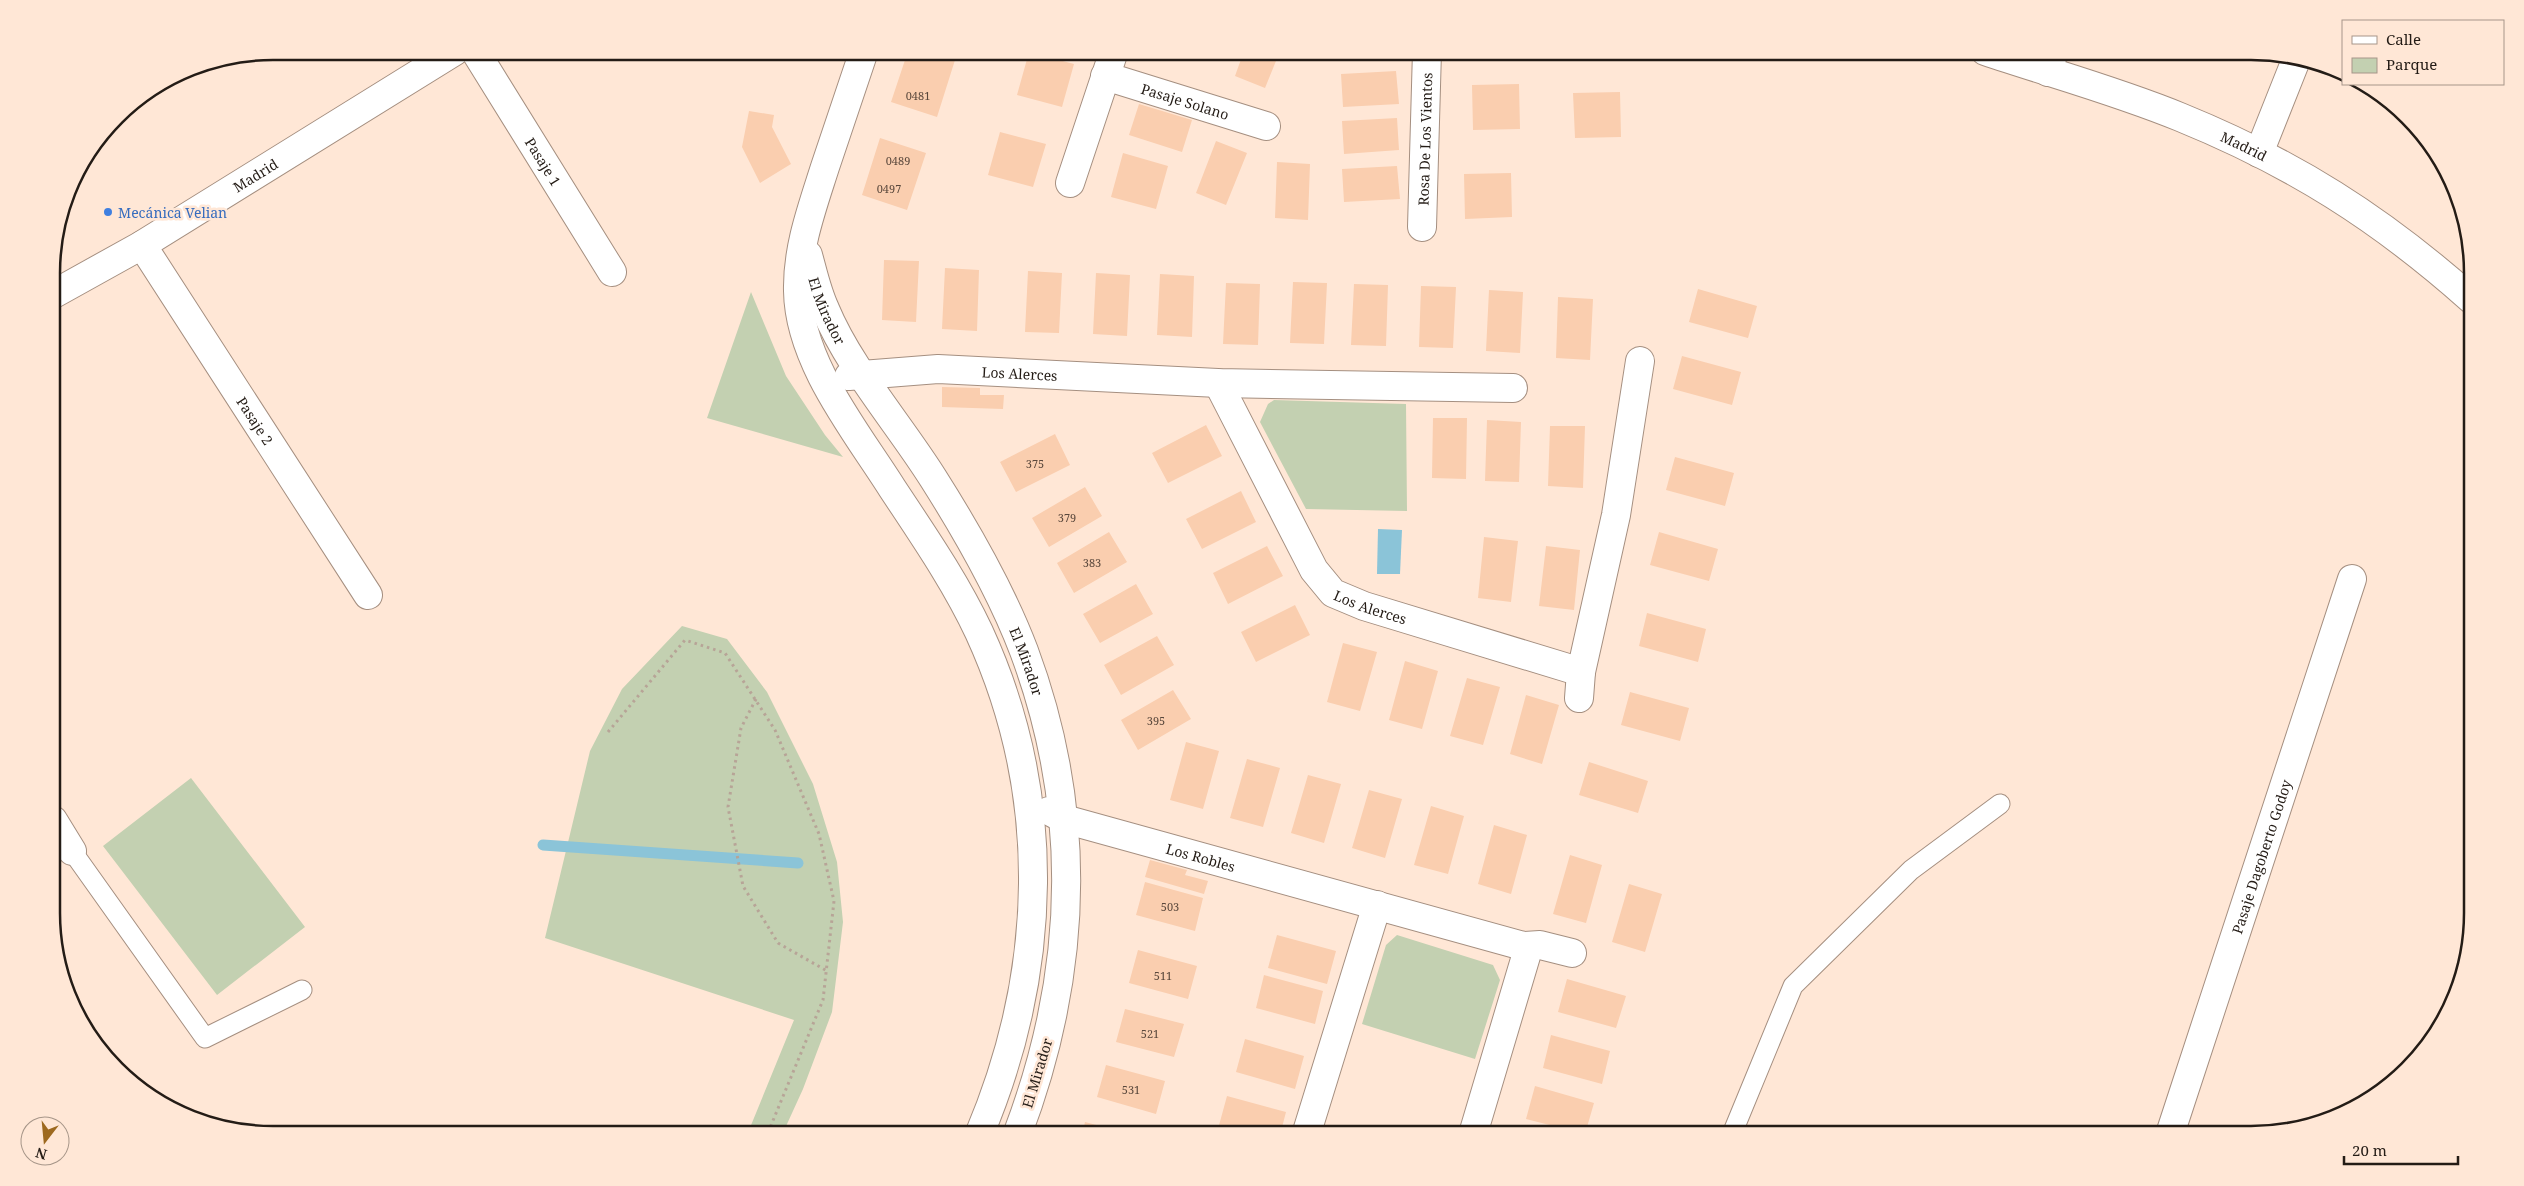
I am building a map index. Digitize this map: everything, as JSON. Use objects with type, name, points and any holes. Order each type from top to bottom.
[{"type":"street","name":"Madrid","points":[[60,290],[142,245],[441,60]]},
{"type":"street","name":"Pasaje 1","points":[[482,60],[612,272]]},
{"type":"street","name":"El Mirador","points":[[861,60],[803,234],[798,292],[804,326],[822,379],[952,581],[979,633],[1001,687],[1017,743],[1028,800],[1033,858],[1033,917],[1027,972],[1016,1028],[1001,1081],[984,1126]]},
{"type":"street","name":"Rosa De Los Vientos","points":[[1422,227],[1427,60]]},
{"type":"street","name":"Madrid","points":[[2051,62],[2259,153],[2322,187],[2367,215],[2423,257],[2464,294]]},
{"type":"street","name":"Pasaje Solano","points":[[1070,184],[1109,64],[1266,126]]},
{"type":"street","points":[[2259,153],[2294,64]]},
{"type":"street","name":"El Mirador","points":[[803,234],[816,288],[839,338],[933,478],[1000,596],[1024,650],[1042,705],[1056,761],[1064,819],[1068,877],[1066,935],[1058,992],[1047,1044],[1020,1126]]},
{"type":"street","name":"Pasaje 2","points":[[142,245],[368,595]]},
{"type":"street","name":"Los Alerces","points":[[1218,383],[1314,570],[1333,593],[1580,685],[1616,516],[1640,361]]},
{"type":"street","name":"Los Alerces","points":[[822,379],[863,374],[938,370],[1218,383],[1513,388]]},
{"type":"street","name":"Pasaje Dagoberto Godoy","points":[[2173,1126],[2352,579]]},
{"type":"street","name":"Los Robles","points":[[1028,800],[1064,819],[1523,946],[1540,945],[1572,953]]},
{"type":"street","points":[[60,831],[72,851]]},
{"type":"street","points":[[1308,1126],[1377,905]]},
{"type":"street","points":[[1475,1126],[1526,956],[1523,946]]},
{"type":"lane","points":[[1735,1126],[1793,986],[1911,870],[2000,804]]},
{"type":"lane","points":[[72,851],[205,1038],[302,990]]},
{"type":"path","points":[[608,732],[685,640],[725,653],[776,730],[819,834],[834,901],[823,1000],[771,1126]]},
{"type":"path","points":[[756,699],[741,728],[728,807],[743,886],[778,943],[826,971]]},
{"type":"green space","points":[[751,292],[786,376],[825,435],[843,457],[707,418]]},
{"type":"green space","points":[[1274,400],[1406,404],[1407,511],[1306,509],[1260,422],[1268,404]]},
{"type":"green space","points":[[682,626],[727,639],[767,692],[813,784],[837,862],[843,922],[832,1012],[803,1089],[786,1126],[751,1126],[794,1020],[545,938],[590,751],[622,689]]},
{"type":"green space","points":[[191,778],[305,927],[217,995],[103,846]]},
{"type":"green space","points":[[1397,935],[1493,965],[1500,980],[1475,1059],[1362,1024],[1386,945]]},
{"type":"water","points":[[1378,529],[1402,530],[1400,574],[1377,574]]},
{"type":"building","points":[[905,60],[955,60],[937,117],[891,102]]},
{"type":"building","points":[[1027,60],[1059,60],[1074,64],[1062,107],[1017,95]]},
{"type":"building","points":[[1241,60],[1276,60],[1265,88],[1235,76]]},
{"type":"building","points":[[1396,71],[1399,104],[1343,107],[1341,74]]},
{"type":"building","points":[[1519,84],[1520,129],[1473,130],[1472,85]]},
{"type":"building","points":[[1620,92],[1621,137],[1575,138],[1573,93]]},
{"type":"building","points":[[1139,104],[1192,120],[1182,152],[1129,135]]},
{"type":"building","points":[[749,111],[774,115],[772,127],[791,164],[760,183],[742,147]]},
{"type":"building","points":[[1397,118],[1399,150],[1344,154],[1342,121]]},
{"type":"building","points":[[1000,132],[1046,144],[1033,187],[988,175]]},
{"type":"building","points":[[880,138],[926,153],[907,210],[862,195]]},
{"type":"building","points":[[1216,141],[1247,153],[1226,205],[1196,193]]},
{"type":"building","points":[[1123,153],[1168,166],[1156,209],[1111,197]]},
{"type":"building","points":[[1277,162],[1310,164],[1308,220],[1275,218]]},
{"type":"building","points":[[1397,166],[1400,199],[1344,202],[1342,169]]},
{"type":"building","points":[[1511,173],[1512,217],[1465,219],[1464,174]]},
{"type":"building","points":[[884,260],[919,261],[916,322],[882,320]]},
{"type":"building","points":[[945,268],[979,270],[977,331],[942,329]]},
{"type":"building","points":[[1028,271],[1062,273],[1059,333],[1025,332]]},
{"type":"building","points":[[1096,273],[1130,275],[1127,336],[1093,334]]},
{"type":"building","points":[[1160,274],[1194,276],[1192,337],[1157,335]]},
{"type":"building","points":[[1293,282],[1327,283],[1324,344],[1290,343]]},
{"type":"building","points":[[1226,283],[1260,284],[1258,345],[1223,344]]},
{"type":"building","points":[[1354,284],[1388,285],[1386,346],[1351,345]]},
{"type":"building","points":[[1421,286],[1456,287],[1453,348],[1419,347]]},
{"type":"building","points":[[1698,289],[1757,306],[1748,338],[1689,322]]},
{"type":"building","points":[[1489,290],[1523,292],[1520,353],[1486,351]]},
{"type":"building","points":[[1558,297],[1593,299],[1590,360],[1556,358]]},
{"type":"building","points":[[1682,356],[1741,372],[1732,405],[1673,389]]},
{"type":"building","points":[[942,387],[980,388],[980,395],[1004,395],[1003,409],[942,407]]},
{"type":"building","points":[[1433,418],[1467,418],[1466,479],[1432,478]]},
{"type":"building","points":[[1487,420],[1521,422],[1519,482],[1485,481]]},
{"type":"building","points":[[1206,425],[1222,456],[1168,483],[1152,453]]},
{"type":"building","points":[[1550,426],[1585,426],[1583,488],[1548,486]]},
{"type":"building","points":[[1055,434],[1070,465],[1016,492],[1000,462]]},
{"type":"building","points":[[1675,457],[1734,473],[1725,506],[1666,490]]},
{"type":"building","points":[[1085,487],[1102,516],[1049,547],[1032,518]]},
{"type":"building","points":[[1241,491],[1256,522],[1202,549],[1186,519]]},
{"type":"building","points":[[1109,532],[1127,562],[1074,593],[1057,563]]},
{"type":"building","points":[[1659,532],[1718,549],[1709,581],[1650,565]]},
{"type":"building","points":[[1484,537],[1518,541],[1511,602],[1478,598]]},
{"type":"building","points":[[1267,546],[1283,576],[1228,604],[1213,573]]},
{"type":"building","points":[[1546,546],[1580,550],[1574,610],[1539,606]]},
{"type":"building","points":[[1136,584],[1153,614],[1100,643],[1083,614]]},
{"type":"building","points":[[1295,605],[1310,635],[1256,662],[1241,632]]},
{"type":"building","points":[[1647,613],[1706,629],[1698,662],[1639,646]]},
{"type":"building","points":[[1157,636],[1174,665],[1121,695],[1104,665]]},
{"type":"building","points":[[1343,643],[1377,652],[1360,711],[1327,702]]},
{"type":"building","points":[[1405,661],[1438,671],[1422,729],[1389,720]]},
{"type":"building","points":[[1467,678],[1500,687],[1483,745],[1450,736]]},
{"type":"building","points":[[1173,690],[1191,719],[1138,750],[1121,720]]},
{"type":"building","points":[[1630,692],[1689,708],[1680,741],[1621,725]]},
{"type":"building","points":[[1526,695],[1559,705],[1542,764],[1510,754]]},
{"type":"building","points":[[1186,742],[1219,751],[1203,809],[1170,800]]},
{"type":"building","points":[[1247,759],[1280,768],[1263,827],[1230,818]]},
{"type":"building","points":[[1589,762],[1648,781],[1638,813],[1579,795]]},
{"type":"building","points":[[1308,775],[1341,784],[1324,843],[1291,833]]},
{"type":"building","points":[[1369,790],[1402,799],[1385,858],[1352,848]]},
{"type":"building","points":[[1431,806],[1464,816],[1448,874],[1414,865]]},
{"type":"building","points":[[1494,825],[1527,835],[1511,894],[1478,884]]},
{"type":"building","points":[[1570,855],[1602,865],[1586,923],[1553,914]]},
{"type":"building","points":[[1150,860],[1187,870],[1185,875],[1208,881],[1204,894],[1145,877]]},
{"type":"building","points":[[1145,882],[1203,898],[1195,931],[1136,915]]},
{"type":"building","points":[[1629,884],[1662,894],[1645,952],[1612,942]]},
{"type":"building","points":[[1277,935],[1336,951],[1327,984],[1268,968]]},
{"type":"building","points":[[1138,950],[1197,966],[1188,999],[1129,983]]},
{"type":"building","points":[[1264,975],[1323,991],[1315,1024],[1256,1008]]},
{"type":"building","points":[[1567,979],[1626,996],[1616,1028],[1558,1012]]},
{"type":"building","points":[[1125,1009],[1184,1024],[1174,1057],[1116,1042]]},
{"type":"building","points":[[1551,1035],[1610,1051],[1602,1084],[1543,1068]]},
{"type":"building","points":[[1245,1039],[1304,1056],[1295,1089],[1236,1072]]},
{"type":"building","points":[[1106,1065],[1165,1081],[1156,1114],[1097,1097]]},
{"type":"building","points":[[1535,1086],[1594,1103],[1587,1126],[1554,1126],[1526,1119]]},
{"type":"building","points":[[1227,1096],[1286,1112],[1282,1126],[1219,1126]]},
{"type":"building","points":[[1085,1122],[1100,1126],[1084,1126]]},
{"type":"waterway","points":[[543,845],[798,863]]},
{"type":"place","name":"Mecánica Velian","points":[[108,212]]}]
